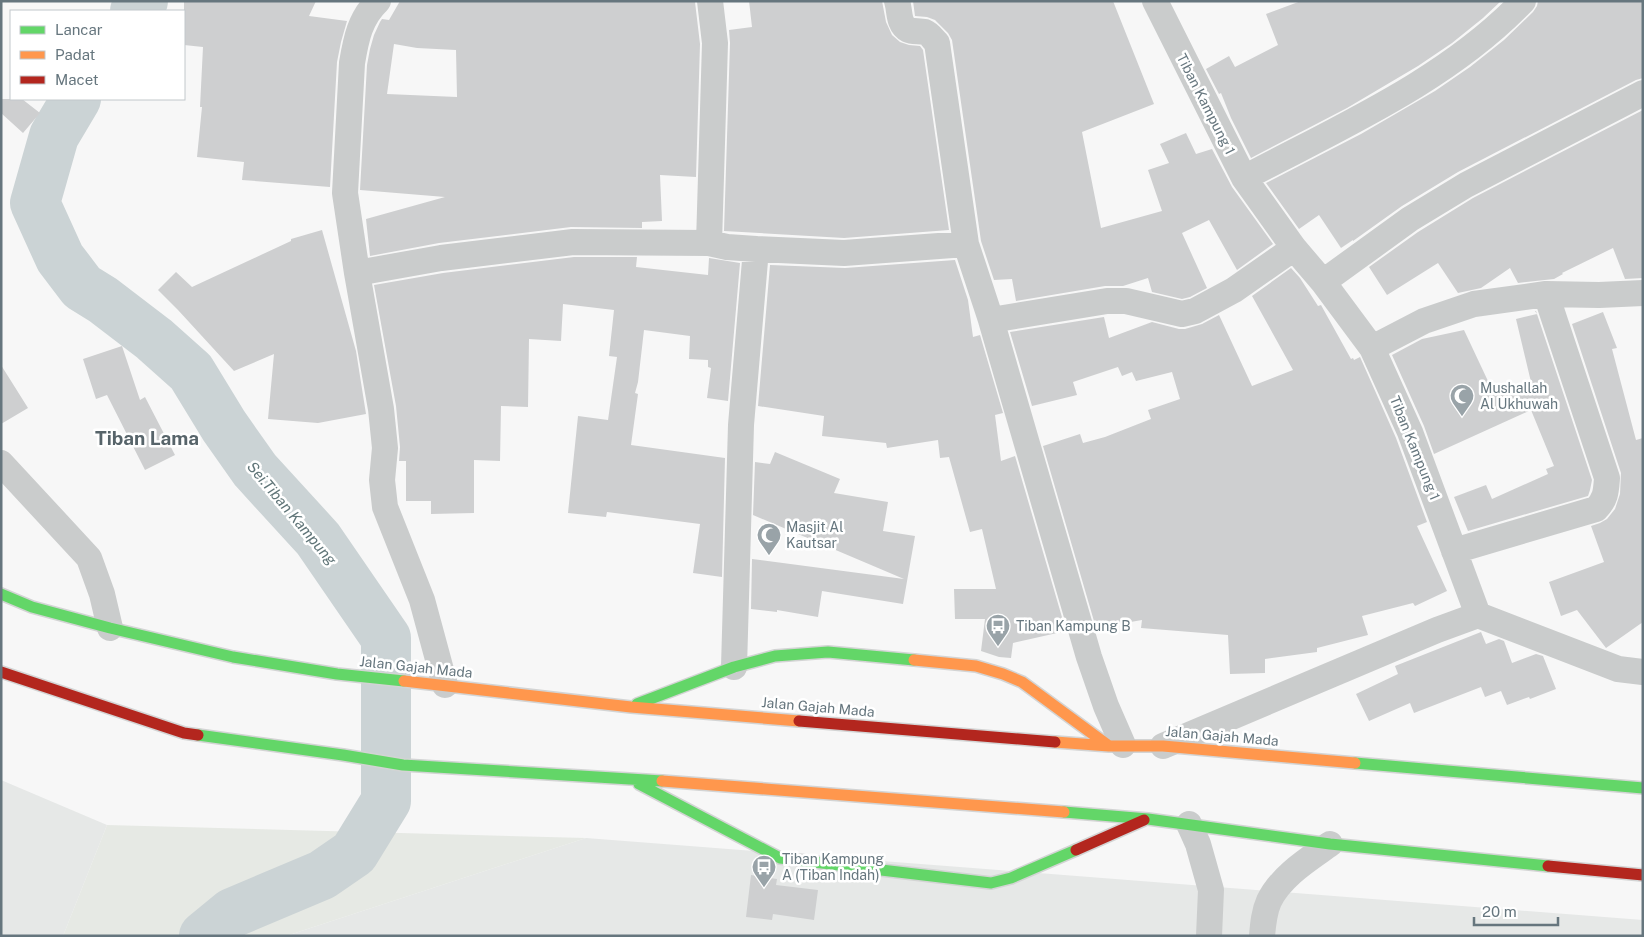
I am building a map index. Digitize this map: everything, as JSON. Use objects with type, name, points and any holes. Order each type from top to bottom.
[{"type":"highway","name":"Jalan Gajah Mada","points":[[1,594],[32,606],[110,628],[233,656],[337,674],[445,684],[631,706],[1116,745],[1164,746],[1643,788]]},
{"type":"highway","points":[[631,706],[734,667],[775,656],[828,652],[976,666],[1003,674],[1022,682],[1116,745]]},
{"type":"highway","points":[[1,672],[184,733],[403,765],[629,778],[1148,819],[1330,844],[1643,875]]},
{"type":"highway","points":[[629,778],[780,858],[991,882],[1011,878],[1148,819]]},
{"type":"street","points":[[378,1],[361,24],[355,41],[352,63],[345,193],[381,409],[385,448],[382,480],[385,507],[422,600],[445,684]]},
{"type":"street","points":[[709,243],[715,43],[710,1]]},
{"type":"street","points":[[897,1],[901,22],[907,29],[914,33],[925,32],[937,43],[966,244],[991,320],[1116,745]]},
{"type":"street","name":"Tiban Kampung 1","points":[[1155,1],[1244,178],[1294,248],[1323,282],[1372,348],[1410,432],[1478,615]]},
{"type":"street","points":[[1244,178],[1411,89],[1474,44],[1506,18],[1522,1]]},
{"type":"street","points":[[1323,282],[1410,219],[1466,185],[1643,93]]},
{"type":"street","points":[[357,273],[441,258],[573,242],[709,243],[727,247],[844,253],[966,244]]},
{"type":"street","points":[[991,320],[1101,302],[1126,300],[1182,314],[1195,311],[1234,290],[1294,248]]},
{"type":"street","points":[[734,667],[741,425],[756,249]]},
{"type":"street","points":[[1372,348],[1424,322],[1474,304],[1546,294],[1599,295],[1643,293]]},
{"type":"street","points":[[1454,551],[1596,509],[1606,494],[1607,478],[1546,294]]},
{"type":"street","points":[[1,463],[89,558],[102,594],[110,628]]},
{"type":"street","points":[[1164,746],[1437,630],[1478,615],[1618,668],[1643,672]]},
{"type":"street","points":[[1189,824],[1198,844],[1211,890],[1209,936]]},
{"type":"street","points":[[1262,936],[1265,914],[1270,899],[1288,876],[1330,844]]},
{"type":"shaded area","points":[[1,780],[107,825],[63,936],[1,936]]},
{"type":"shaded area","points":[[107,825],[586,838],[286,936],[63,936]]},
{"type":"shaded area","points":[[586,838],[1643,920],[1643,936],[286,936]]},
{"type":"building","points":[[184,1],[316,1],[309,16],[347,21],[337,62],[330,187],[242,180],[244,162],[197,157],[202,107],[200,107],[203,47],[185,45]]},
{"type":"building","points":[[400,1],[695,2],[700,44],[696,177],[660,175],[662,221],[642,222],[642,228],[571,227],[439,243],[370,256],[366,219],[445,197],[360,190],[367,65],[374,35],[380,22],[382,19],[389,20]],"holes":[[[394,44],[417,48],[456,50],[457,97],[387,94]]]},
{"type":"building","points":[[749,1],[882,1],[886,22],[892,35],[900,42],[920,46],[923,50],[949,230],[844,238],[724,231],[729,30],[752,27]]},
{"type":"building","points":[[913,1],[1113,1],[1154,104],[1082,132],[1101,228],[1162,211],[1148,170],[1169,163],[1160,144],[1186,133],[1196,154],[1212,149],[1232,187],[1273,244],[1237,270],[1209,220],[1182,233],[1207,288],[1190,297],[1182,299],[1152,292],[1148,278],[1123,286],[1105,286],[1016,301],[1012,279],[994,280],[981,241],[952,40],[935,20],[915,16]]},
{"type":"building","points":[[1301,1],[1501,1],[1452,43],[1418,66],[1347,108],[1251,158],[1221,93],[1219,94],[1206,69],[1229,56],[1235,67],[1278,45],[1266,14]]},
{"type":"building","points":[[1538,1],[1643,1],[1643,78],[1458,172],[1402,206],[1341,248],[1319,215],[1299,229],[1266,183],[1361,134],[1435,91],[1470,67],[1504,40],[1533,12]]},
{"type":"building","points":[[1,99],[10,99],[23,100],[40,113],[23,133],[1,113]]},
{"type":"building","points":[[1643,110],[1643,278],[1625,279],[1613,248],[1562,273],[1554,279],[1518,283],[1510,268],[1481,288],[1458,293],[1438,263],[1387,295],[1369,267],[1418,232],[1473,198]]},
{"type":"building","points":[[322,230],[356,351],[366,414],[318,423],[268,419],[274,354],[234,371],[158,290],[176,272],[192,287],[291,241],[291,239]]},
{"type":"building","points":[[574,257],[637,257],[636,267],[708,275],[709,258],[740,263],[728,401],[707,398],[711,368],[708,367],[708,360],[689,359],[690,336],[644,330],[635,393],[638,394],[631,445],[725,458],[722,577],[693,573],[700,524],[607,512],[606,517],[568,513],[578,416],[608,420],[617,357],[609,356],[614,310],[563,304],[561,341],[529,339],[528,407],[501,406],[500,461],[474,460],[474,513],[431,514],[431,501],[406,501],[406,461],[399,461],[400,447],[396,406],[374,285],[443,273]]},
{"type":"building","points":[[955,260],[968,300],[973,337],[980,335],[1003,413],[995,415],[1001,461],[1015,456],[1066,631],[1013,643],[1011,658],[999,657],[981,651],[985,619],[955,619],[954,589],[996,589],[982,529],[970,532],[949,457],[940,458],[938,440],[887,448],[886,443],[822,436],[824,416],[758,406],[770,265],[845,268]]},
{"type":"building","points":[[1291,268],[1300,278],[1318,306],[1321,305],[1351,359],[1353,358],[1354,360],[1360,357],[1396,438],[1427,522],[1417,526],[1447,591],[1415,606],[1413,603],[1362,616],[1368,635],[1317,648],[1317,652],[1265,659],[1265,673],[1230,674],[1228,635],[1141,628],[1142,620],[1096,628],[1043,446],[1080,434],[1083,443],[1105,437],[1151,419],[1148,410],[1180,399],[1172,372],[1136,381],[1132,372],[1122,376],[1118,367],[1073,382],[1077,395],[1032,406],[1010,332],[1104,317],[1109,338],[1152,322],[1185,329],[1202,324],[1219,315],[1252,386],[1293,370],[1252,296]]},
{"type":"building","points":[[1603,312],[1617,348],[1612,349],[1636,440],[1643,438],[1643,622],[1606,648],[1577,610],[1561,616],[1549,582],[1604,562],[1591,526],[1607,519],[1615,509],[1620,494],[1621,473],[1572,324]]},
{"type":"building","points":[[1537,314],[1592,480],[1590,490],[1588,496],[1468,531],[1454,497],[1486,485],[1492,499],[1548,474],[1546,469],[1554,466],[1531,410],[1434,454],[1424,426],[1392,355],[1422,339],[1464,330],[1495,396],[1531,382],[1516,319]]},
{"type":"building","points":[[122,346],[140,400],[145,397],[175,455],[145,470],[107,395],[96,399],[83,359]]},
{"type":"building","points":[[1,365],[28,408],[1,424]]},
{"type":"building","points":[[775,452],[840,479],[834,493],[888,502],[883,531],[915,536],[903,604],[822,591],[818,617],[777,610],[777,612],[751,609],[752,559],[904,579],[753,515],[755,462],[770,464]]},
{"type":"building","points":[[1481,632],[1486,644],[1499,639],[1504,641],[1512,663],[1536,654],[1543,656],[1556,689],[1507,705],[1501,691],[1485,697],[1481,687],[1414,713],[1410,703],[1369,721],[1356,694],[1398,674],[1395,666]]},
{"type":"building","points":[[751,875],[777,879],[776,885],[818,890],[814,920],[773,914],[772,920],[746,917]]},
{"type":"waterway","name":"Sei.Tiban Kampung","points":[[136,10],[143,1]]},
{"type":"waterway","name":"Sei.Tiban Kampung","points":[[75,100],[54,136],[35,203],[60,258],[82,287],[103,300],[154,339],[191,372],[224,426],[255,470],[318,539],[386,638],[386,801],[354,853],[322,875],[232,913],[204,936]]},
{"type":"traffic: fast","points":[[1,594],[32,607],[110,628],[233,657],[337,674],[404,681]]},
{"type":"traffic: fast","points":[[637,704],[734,667],[775,656],[828,652],[914,660]]},
{"type":"traffic: fast","points":[[198,735],[403,765],[662,781]]},
{"type":"traffic: fast","points":[[1355,763],[1643,788]]},
{"type":"traffic: fast","points":[[639,784],[780,858],[991,883],[1011,878],[1076,850]]},
{"type":"traffic: fast","points":[[1064,812],[1148,819],[1330,844],[1548,866]]},
{"type":"traffic: slow","points":[[914,660],[976,666],[1022,682],[1109,746]]},
{"type":"traffic: slow","points":[[404,681],[631,707],[799,721]]},
{"type":"traffic: slow","points":[[1055,742],[1109,746],[1163,746],[1355,763]]},
{"type":"traffic: slow","points":[[662,781],[1064,812]]},
{"type":"traffic: jam","points":[[1,672],[184,733],[198,735]]},
{"type":"traffic: jam","points":[[799,721],[1055,742]]},
{"type":"traffic: jam","points":[[1076,850],[1144,820]]},
{"type":"traffic: jam","points":[[1548,866],[1643,875]]},
{"type":"place","name":"Mushallah Al Ukhuwah","points":[[1462,417]]},
{"type":"place","name":"Masjit Al Kautsar","points":[[769,556]]},
{"type":"place","name":"Tiban Kampung B","points":[[998,647]]},
{"type":"place","name":"Tiban Kampung A (Tiban Indah)","points":[[764,888]]},
{"type":"district","name":"Tiban Lama","points":[[147,438]]}]
